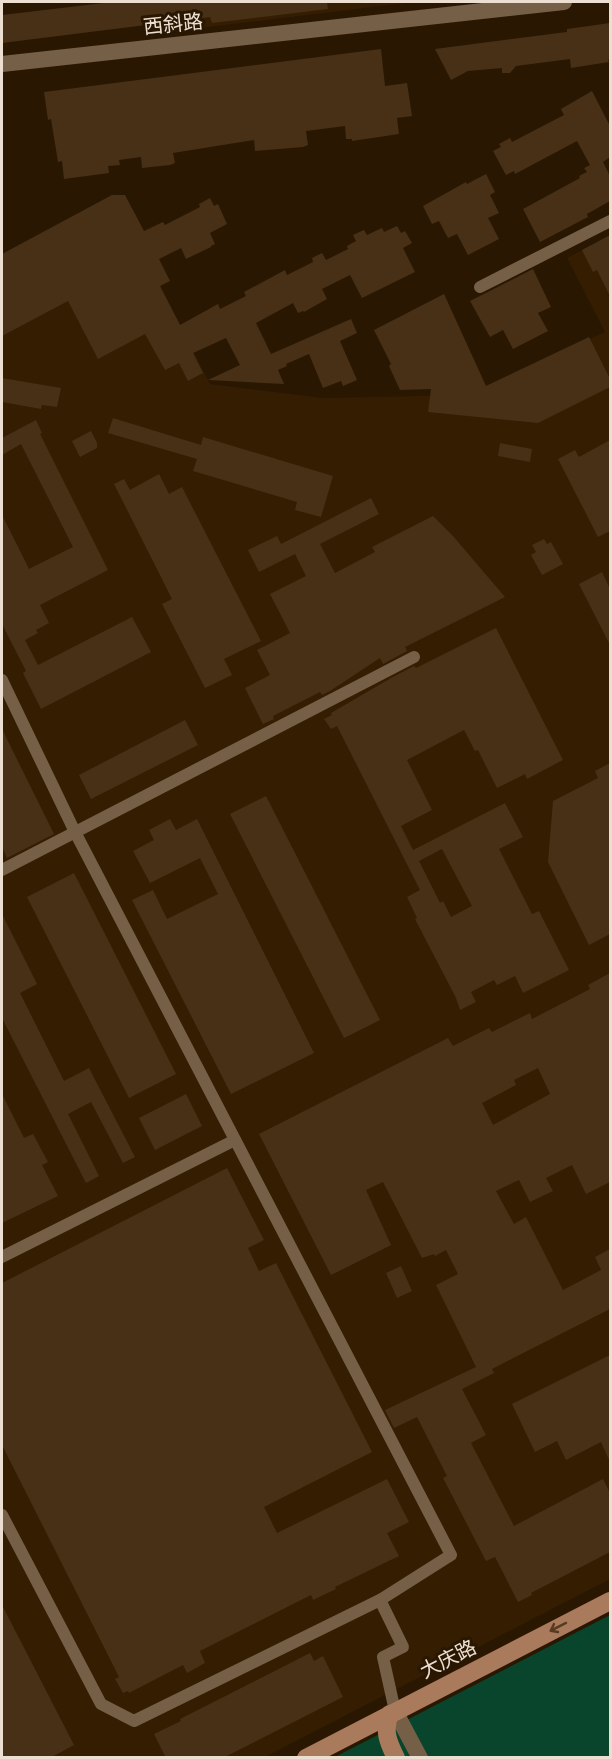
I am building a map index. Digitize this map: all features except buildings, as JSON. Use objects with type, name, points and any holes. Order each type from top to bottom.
[{"type":"main road","name":"大庆路","points":[[306,1758],[610,1601]]},
{"type":"main road","points":[[393,1712],[385,1724],[388,1742],[396,1758]]},
{"type":"main road","points":[[353,1733],[369,1737],[384,1750],[388,1758]]},
{"type":"street","name":"西斜路","points":[[2,64],[564,2]]},
{"type":"street","points":[[480,287],[610,221]]},
{"type":"street","points":[[2,870],[414,657]]},
{"type":"street","points":[[2,680],[75,832],[451,1555],[380,1600],[134,1721],[101,1704],[2,1515]]},
{"type":"street","points":[[2,1257],[235,1140]]},
{"type":"street","points":[[380,1600],[403,1647],[383,1657],[393,1712],[420,1758]]},
{"type":"shaded area","points":[[189,2],[414,2],[192,29]]},
{"type":"shaded area","points":[[114,194],[210,384],[323,398],[466,395],[605,332],[567,258],[610,236],[610,1579],[265,1757],[2,1758],[2,255]]},
{"type":"green space","points":[[610,1615],[610,1757],[335,1757]]}]
